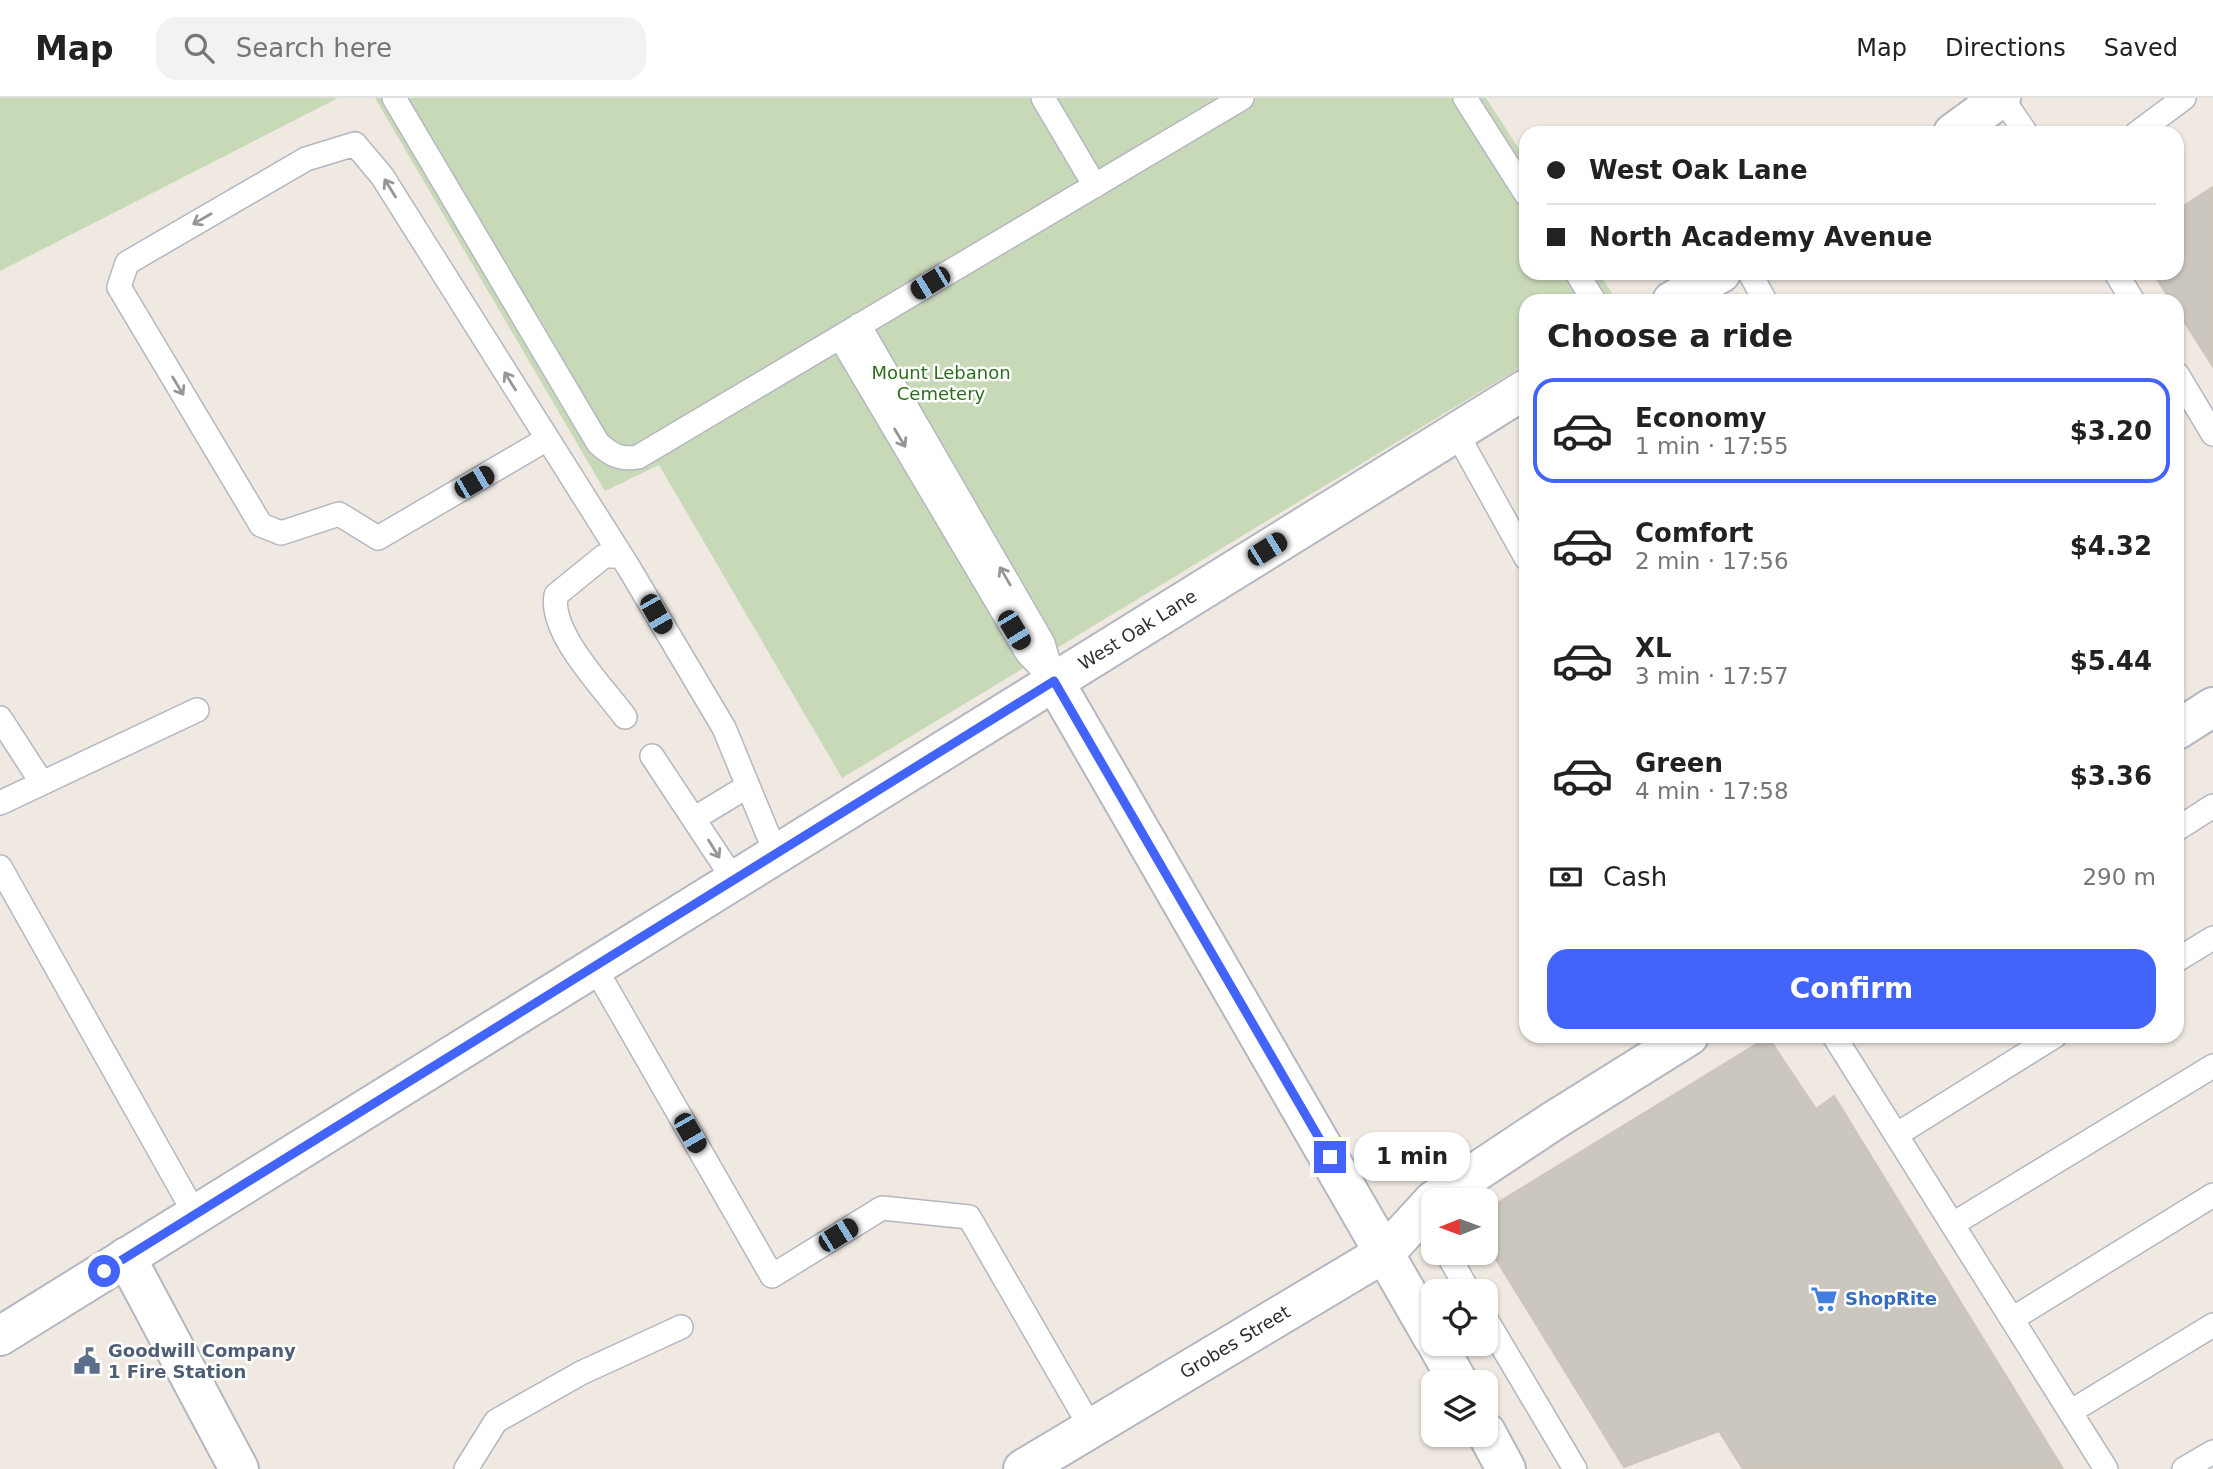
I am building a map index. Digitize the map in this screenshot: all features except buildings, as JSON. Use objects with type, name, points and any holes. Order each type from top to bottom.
[{"type":"main road","points":[[1963,126],[2001,98]]},
{"type":"main road","points":[[1684,294],[1709,280]]},
{"type":"main road","name":"West Oak Lane","points":[[0,1336],[1519,393]]},
{"type":"main road","points":[[1054,681],[1421,1316]]},
{"type":"main road","points":[[2184,726],[2212,710]]},
{"type":"main road","name":"Grobes Street","points":[[1462,1188],[1553,1121],[1678,1043]]},
{"type":"main road","name":"Grobes Street","points":[[1023,1469],[1385,1252],[1421,1220]]},
{"type":"main road","points":[[126,1257],[239,1469]]},
{"type":"main road","points":[[1494,1447],[1506,1469]]},
{"type":"lane","points":[[394,98],[598,443],[625,460],[638,457],[1242,98]]},
{"type":"lane","points":[[1043,98],[1095,186]]},
{"type":"lane","points":[[1465,98],[1519,183]]},
{"type":"lane","points":[[2001,98],[2021,126]]},
{"type":"lane","points":[[2146,126],[2184,98]]},
{"type":"lane","points":[[547,439],[378,538],[339,514],[281,533],[261,525],[119,287],[127,263],[306,159],[355,144],[382,176],[547,439],[620,556],[724,729],[776,853]]},
{"type":"lane","points":[[850,331],[1027,653],[1054,681]]},
{"type":"lane","points":[[2184,386],[2213,434]]},
{"type":"lane","points":[[1456,432],[1519,545]]},
{"type":"lane","points":[[620,556],[604,556],[556,595],[554,605],[561,630],[625,717]]},
{"type":"lane","points":[[0,803],[197,710]]},
{"type":"lane","points":[[0,718],[42,783]]},
{"type":"lane","points":[[652,756],[734,880]]},
{"type":"lane","points":[[695,818],[748,786]]},
{"type":"lane","points":[[2184,825],[2213,806]]},
{"type":"lane","points":[[0,867],[195,1214]]},
{"type":"lane","points":[[2184,956],[2213,938]]},
{"type":"lane","points":[[594,966],[772,1276],[882,1208],[969,1217],[1091,1428]]},
{"type":"lane","points":[[1844,1043],[1896,1135],[2106,1469]]},
{"type":"lane","points":[[1896,1135],[2044,1043]]},
{"type":"lane","points":[[1953,1224],[2213,1066]]},
{"type":"lane","points":[[2012,1320],[2213,1195]]},
{"type":"lane","points":[[2070,1412],[2213,1325]]},
{"type":"lane","points":[[466,1469],[496,1421],[581,1373],[681,1327]]},
{"type":"lane","points":[[1498,1339],[1575,1469]]},
{"type":"lane","points":[[2185,1469],[2213,1452]]},
{"type":"green space","points":[[0,98],[338,98],[0,271]]},
{"type":"green space","name":"Mount Lebanon Cemetery","points":[[375,98],[1486,98],[1519,149],[1519,280],[1604,280],[1612,294],[1519,294],[1519,368],[842,778],[659,465],[605,491]]},
{"type":"place","name":"ShopRite","points":[[1824,1299]]},
{"type":"place","name":"Goodwill Company 1 Fire Station","points":[[87,1361]]},
{"type":"route","points":[[104,1271],[1054,681],[1330,1157]]}]
